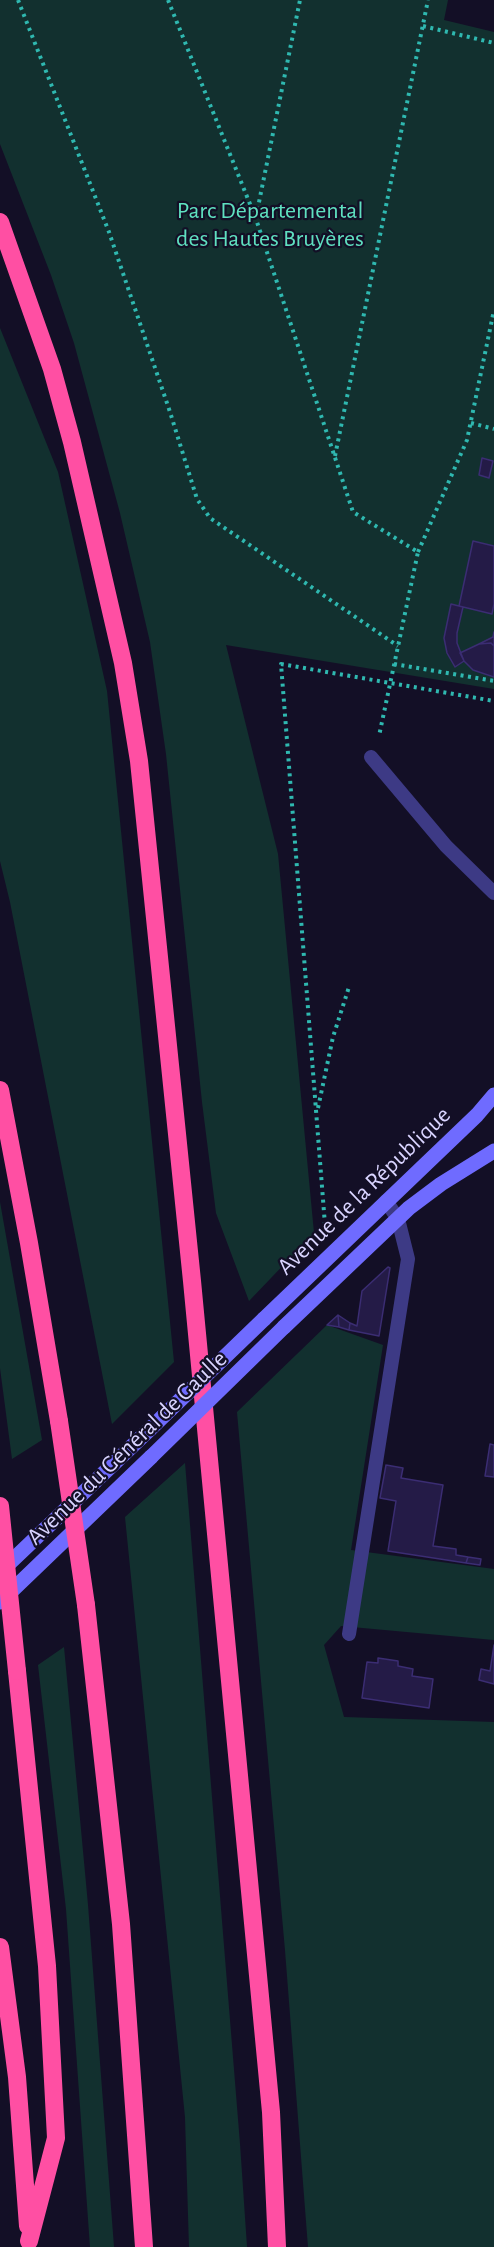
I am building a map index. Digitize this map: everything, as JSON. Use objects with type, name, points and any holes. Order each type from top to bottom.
[{"type":"highway","points":[[0,222],[52,369],[72,441],[123,663],[139,761],[193,1293],[271,2112],[277,2247]]},
{"type":"highway","points":[[0,1090],[59,1421],[86,1605],[121,1924],[144,2247]]},
{"type":"highway","points":[[0,1506],[47,1966],[56,2138],[30,2244]]},
{"type":"highway","points":[[0,1947],[17,2077],[30,2244]]},
{"type":"main road","name":"Avenue de la République","points":[[264,1319],[477,1115],[494,1095]]},
{"type":"main road","name":"Avenue de la République","points":[[284,1328],[398,1219],[441,1184],[494,1151]]},
{"type":"main road","name":"Avenue du Général de Gaulle","points":[[0,1573],[264,1319]]},
{"type":"main road","name":"Avenue du Général de Gaulle","points":[[0,1602],[284,1328]]},
{"type":"lane","points":[[371,757],[446,846],[494,893]]},
{"type":"lane","points":[[350,1634],[408,1259],[398,1219],[386,1201]]},
{"type":"path","points":[[18,0],[109,232],[197,499],[210,518],[398,646]]},
{"type":"path","points":[[170,0],[256,219],[353,512],[418,552]]},
{"type":"path","points":[[256,219],[300,0]]},
{"type":"path","points":[[335,456],[428,0]]},
{"type":"path","points":[[423,26],[494,43]]},
{"type":"path","points":[[371,757],[383,722],[418,552],[467,440],[494,310]]},
{"type":"path","points":[[471,423],[494,429]]},
{"type":"path","points":[[328,1256],[282,664],[494,701]]},
{"type":"path","points":[[394,664],[494,681]]},
{"type":"path","points":[[317,1114],[333,1037],[349,987]]},
{"type":"green space","name":"Parc Départemental des Hautes Bruyères","points":[[0,0],[448,0],[444,20],[494,32],[494,689],[226,645],[278,854],[314,1233],[249,1301],[216,1213],[202,1102],[166,754],[150,642],[120,513],[74,343],[51,275],[0,144]]},
{"type":"green space","points":[[0,328],[58,472],[107,691],[174,1362],[112,1424],[10,902],[0,861]]},
{"type":"green space","points":[[0,1202],[42,1440],[12,1459],[0,1368]]},
{"type":"green space","points":[[327,1325],[383,1345],[351,1550],[494,1569],[494,1640],[341,1626],[324,1645],[344,1717],[494,1722],[494,2247],[308,2247],[285,1950],[237,1412]]},
{"type":"green space","points":[[185,1463],[247,2247],[189,2247],[185,2117],[125,1517]]},
{"type":"green space","points":[[64,1647],[88,1905],[114,2247],[90,2247],[66,1909],[38,1665]]},
{"type":"building","points":[[482,458],[493,461],[489,478],[479,475]]},
{"type":"building","points":[[473,541],[494,546],[492,614],[459,606]]},
{"type":"building","points":[[451,604],[463,607],[457,643],[464,661],[455,667],[447,653],[444,638]]},
{"type":"building","points":[[494,632],[494,646],[491,643],[479,644],[493,637]]},
{"type":"building","points":[[491,643],[494,646],[494,677],[473,670],[460,653],[479,644]]},
{"type":"building","points":[[388,1267],[390,1268],[379,1336],[349,1330],[350,1323],[357,1326],[362,1291]]},
{"type":"building","points":[[338,1315],[339,1327],[327,1325]]},
{"type":"building","points":[[338,1315],[350,1323],[349,1330],[339,1327]]},
{"type":"building","points":[[490,1444],[494,1445],[494,1477],[485,1476]]},
{"type":"building","points":[[386,1465],[403,1468],[401,1478],[443,1485],[433,1546],[456,1549],[456,1555],[468,1557],[466,1563],[388,1551],[396,1501],[380,1498]]},
{"type":"building","points":[[468,1557],[481,1559],[480,1565],[466,1563]]},
{"type":"building","points":[[494,1645],[494,1684],[479,1680],[481,1669],[490,1671]]},
{"type":"building","points":[[378,1658],[398,1661],[398,1666],[413,1669],[412,1676],[433,1679],[429,1708],[362,1698],[367,1662],[378,1663]]}]
